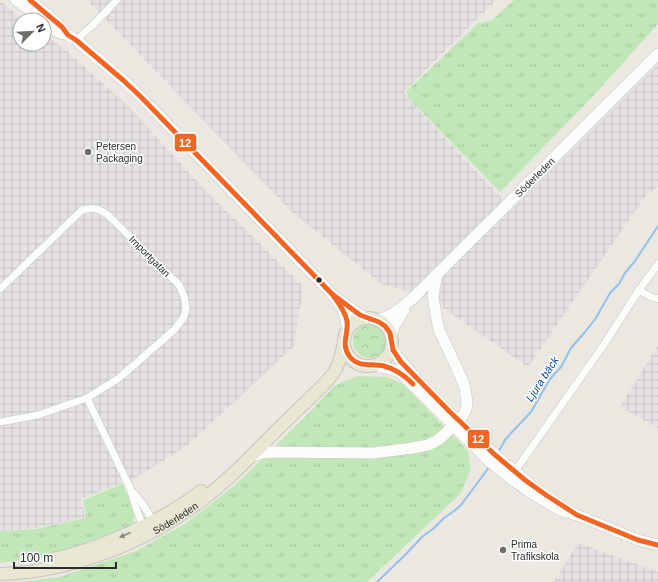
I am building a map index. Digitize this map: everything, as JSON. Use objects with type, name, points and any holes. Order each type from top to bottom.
[{"type":"main road","points":[[16,0],[33,12]]},
{"type":"main road","points":[[30,0],[137,93],[332,294],[351,309],[382,323],[386,327],[396,355],[401,362],[456,423]]},
{"type":"main road","points":[[52,27],[58,32],[72,37]]},
{"type":"main road","name":"Söderleden","points":[[372,319],[388,317],[411,300],[658,54]]},
{"type":"main road","points":[[252,456],[263,452],[373,453],[428,445],[438,440],[445,434],[466,410],[467,403],[465,387],[439,330],[433,296],[438,272]]},
{"type":"main road","points":[[332,294],[345,314],[347,325],[346,351],[351,358],[358,363],[397,371],[403,375],[456,423],[510,478],[553,506],[638,540],[658,546]]},
{"type":"main road","name":"Söderleden","points":[[391,341],[394,326],[411,300]]},
{"type":"main road","points":[[346,337],[352,325],[358,320],[372,319]]},
{"type":"main road","name":"Söderleden","points":[[325,384],[336,369],[346,337]]},
{"type":"main road","points":[[370,365],[381,362],[386,358],[390,352],[391,341]]},
{"type":"main road","name":"Söderleden","points":[[0,574],[35,571],[64,566],[97,556],[131,542],[149,526],[194,496],[262,444],[325,384],[340,372],[351,368],[370,365]]},
{"type":"main road","name":"Söderleden","points":[[0,568],[61,558],[180,516],[202,501],[222,484],[252,456],[262,444]]},
{"type":"main road","points":[[494,460],[515,472],[546,495],[578,515]]},
{"type":"street","points":[[72,37],[93,25],[117,0]]},
{"type":"street","name":"Importgatan","points":[[0,289],[82,210],[90,208],[100,210],[108,215],[179,285],[184,296],[186,307],[184,317],[174,330],[119,378],[87,398],[38,414],[0,422]]},
{"type":"street","points":[[515,472],[658,264]]},
{"type":"street","points":[[639,290],[658,299]]},
{"type":"street","points":[[87,398],[130,488],[145,508],[149,526]]},
{"type":"shaded area","points":[[87,0],[496,0],[404,92],[409,100],[512,209],[658,64],[658,187],[646,195],[528,367],[429,298],[380,283],[290,210]]},
{"type":"shaded area","points":[[0,1],[14,12],[12,12],[12,52],[52,52],[52,40],[67,51],[129,107],[204,189],[303,286],[294,346],[188,445],[137,477],[81,499],[85,517],[37,528],[0,531]]},
{"type":"shaded area","points":[[658,345],[658,428],[620,407]]},
{"type":"shaded area","points":[[578,543],[658,572],[658,582],[554,582]]},
{"type":"green space","points":[[514,0],[658,0],[658,24],[596,93],[500,192],[409,99],[406,92],[478,23],[491,21]]},
{"type":"green space","points":[[367,324],[373,324],[377,325],[384,331],[387,341],[386,348],[380,355],[373,358],[367,358],[363,357],[356,351],[353,344],[353,338],[354,334],[360,327]]},
{"type":"green space","points":[[357,376],[386,377],[403,384],[468,451],[471,470],[460,494],[367,582],[17,582],[60,577],[136,551],[185,524],[235,485],[313,409],[334,386]]},
{"type":"green space","points":[[122,484],[132,504],[134,515],[132,524],[128,527],[74,549],[39,558],[0,563],[0,531],[37,529],[85,518],[86,516],[83,500]]},
{"type":"waterway","name":"Ljura bäck","points":[[498,453],[505,440],[531,412],[550,379],[561,367],[571,348],[596,318],[610,293],[619,284],[658,226]]},
{"type":"waterway","name":"Ljura bäck","points":[[377,582],[422,537],[461,505],[490,466]]},
{"type":"transit line","name":"12","points":[[30,0],[62,27],[68,35],[76,40],[141,97],[332,294],[360,315],[379,322],[385,326],[390,333],[393,350],[401,362],[494,454],[525,480],[577,515],[638,540],[658,545]]},
{"type":"transit line","name":"12","points":[[332,294],[346,317],[347,326],[345,343],[350,357],[357,363],[379,365],[392,369],[413,384]]},
{"type":"place","name":"Petersen Packaging","points":[[88,152]]},
{"type":"place","name":"Prima Trafikskola","points":[[503,550]]}]
